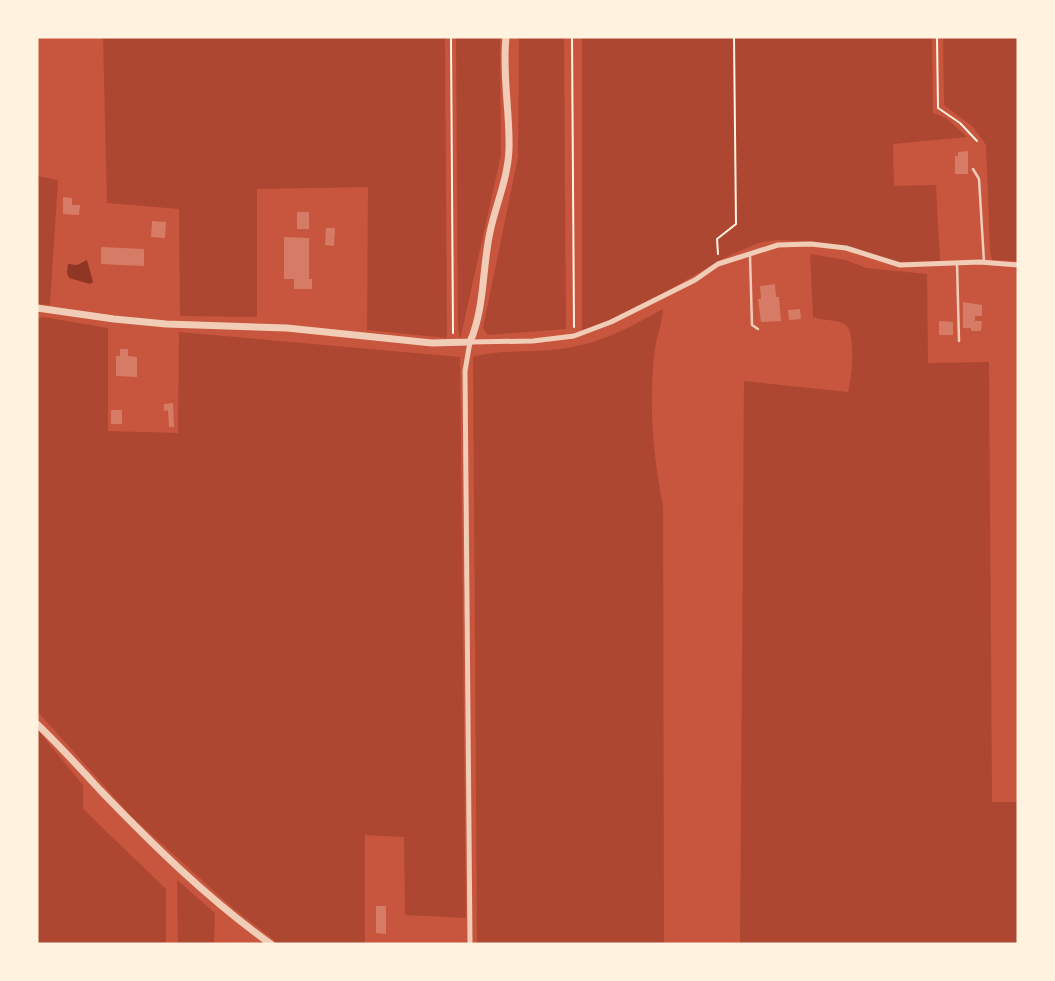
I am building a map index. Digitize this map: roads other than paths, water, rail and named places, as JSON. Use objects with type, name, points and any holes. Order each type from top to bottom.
[{"type":"street","points":[[470,944],[466,371],[470,342],[482,300],[490,230],[508,166],[509,132],[504,78],[506,37]]},
{"type":"street","points":[[37,308],[145,322],[287,328],[453,343],[533,341],[573,335],[611,323],[695,280],[718,264],[778,245],[811,244],[846,248],[900,265],[984,262],[1018,265]]},
{"type":"street","points":[[37,724],[151,841],[241,922],[271,944]]},
{"type":"lane","points":[[973,169],[979,179],[984,262]]},
{"type":"lane","points":[[750,252],[752,325],[758,329]]},
{"type":"lane","points":[[957,263],[959,341]]}]
